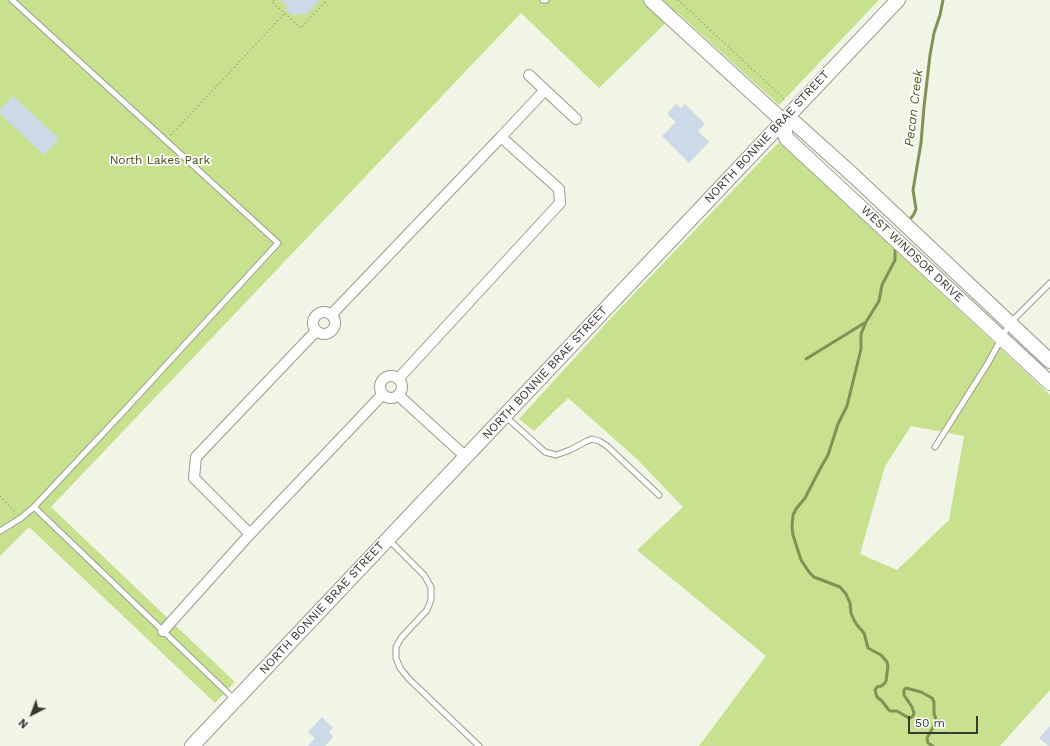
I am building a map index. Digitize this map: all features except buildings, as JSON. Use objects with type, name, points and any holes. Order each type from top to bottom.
[{"type":"main road","name":"WEST WINDSOR DRIVE","points":[[651,0],[783,121],[795,123],[855,177],[1050,361]]},
{"type":"main road","name":"NORTH BONNIE BRAE STREET","points":[[192,746],[898,0]]},
{"type":"main road","name":"WEST WINDSOR DRIVE","points":[[783,121],[786,138],[1050,383]]},
{"type":"street","points":[[529,75],[576,119]]},
{"type":"street","points":[[331,315],[544,90]]},
{"type":"street","points":[[398,379],[560,203],[559,189],[500,137]]},
{"type":"street","points":[[324,312],[334,317],[335,324],[332,331],[323,334],[316,331],[313,320],[317,314],[324,312]]},
{"type":"street","points":[[250,534],[194,478],[196,457],[316,331]]},
{"type":"street","points":[[391,376],[398,379],[402,385],[402,389],[398,395],[392,398],[385,396],[380,388],[384,378],[391,376]]},
{"type":"street","points":[[163,631],[250,534],[383,394]]},
{"type":"street","points":[[398,395],[466,457]]},
{"type":"lane","points":[[0,531],[34,507],[129,406],[278,243],[12,0]]},
{"type":"lane","points":[[935,447],[988,364],[1010,323],[1050,283]]},
{"type":"lane","points":[[504,416],[545,452],[556,455],[592,439],[599,441],[607,446],[659,495]]},
{"type":"lane","points":[[34,507],[236,701]]},
{"type":"lane","points":[[388,539],[424,575],[431,587],[431,600],[427,610],[401,638],[396,647],[396,658],[400,668],[409,679],[480,746]]},
{"type":"path","points":[[274,0],[272,2],[301,28],[327,0]]},
{"type":"path","points":[[678,0],[784,100]]},
{"type":"path","points":[[166,141],[285,13]]},
{"type":"path","points":[[0,496],[20,518]]},
{"type":"green space","name":"North Lakes Park","points":[[0,0],[879,0],[779,105],[677,12],[599,88],[521,13],[51,507],[235,682],[215,703],[29,527],[0,556]]},
{"type":"green space","points":[[782,141],[894,246],[895,250],[1050,395],[1050,690],[1000,746],[699,746],[766,656],[637,550],[683,507],[637,459],[568,398],[534,431],[519,419],[611,318],[776,145]],"holes":[[[911,426],[964,436],[949,520],[897,570],[860,554],[885,466]]]},
{"type":"waterway","name":"Pecan Creek","points":[[911,218],[916,209],[913,190],[921,143],[930,55],[943,0]]},
{"type":"waterway","name":"Pecan Creek","points":[[806,359],[866,322],[879,301],[882,285],[895,260],[895,250]]},
{"type":"waterway","points":[[866,322],[861,334],[861,349],[847,406],[838,424],[828,455],[805,498],[793,515],[793,535],[801,560],[809,572],[814,577],[840,587],[846,594],[850,603],[851,613],[854,620],[864,633],[868,648],[881,655],[887,662],[888,666],[886,681],[875,690],[877,697],[890,711],[897,711],[910,718],[914,713],[904,695],[904,690],[906,688],[921,692],[932,698],[934,702],[934,713],[936,720],[927,738],[928,743],[933,746]]}]
